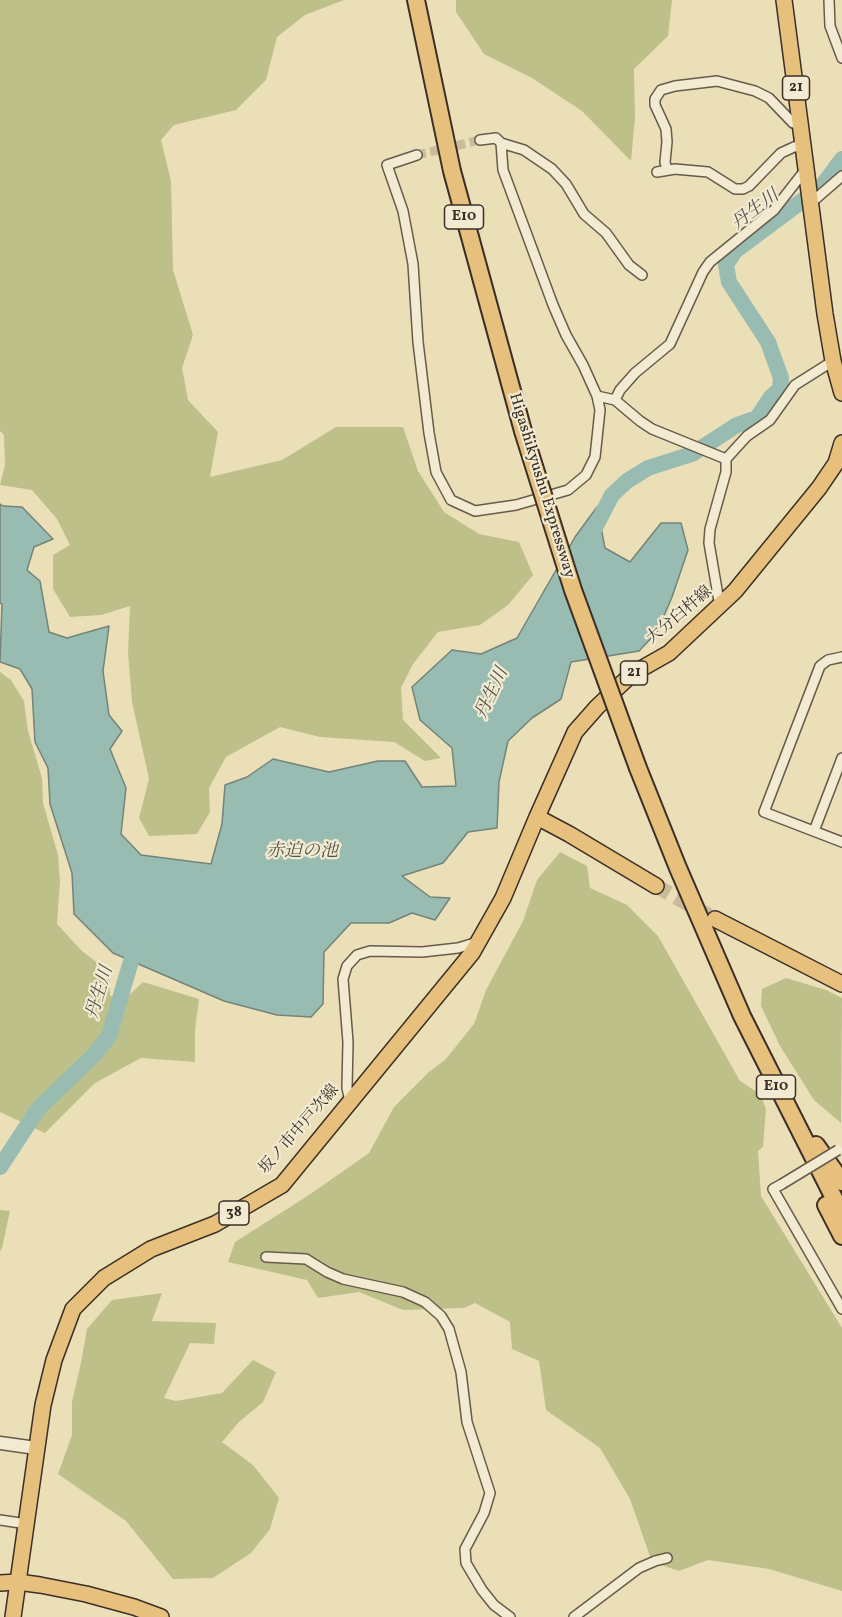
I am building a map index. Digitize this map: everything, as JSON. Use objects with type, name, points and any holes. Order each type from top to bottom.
[{"type":"highway","name":"Higashikyushu Expressway","points":[[416,0],[452,171],[523,431],[573,590],[638,768],[678,868],[742,1016],[842,1214]]},
{"type":"highway","name":"Higashikyushu Expressway","points":[[717,957],[775,1070],[842,1192]]},
{"type":"highway","points":[[742,1016],[750,1040],[842,1236]]},
{"type":"highway","points":[[815,1144],[842,1182]]},
{"type":"main road","name":"21","points":[[784,0],[824,303],[833,361],[842,393]]},
{"type":"main road","name":"大分臼杵線","points":[[537,817],[575,732],[597,707],[632,674],[669,653],[720,607],[793,523],[836,463],[842,443]]},
{"type":"main road","points":[[537,817],[656,886]]},
{"type":"main road","name":"坂ノ市中戸次線","points":[[13,1617],[36,1448],[54,1360],[73,1309],[104,1278],[151,1249],[215,1224],[282,1185],[472,953],[503,898],[537,817]]},
{"type":"main road","points":[[716,919],[842,984]]},
{"type":"main road","points":[[0,1583],[18,1582],[86,1594],[161,1617]]},
{"type":"street","points":[[829,0],[830,26],[842,58]]},
{"type":"street","points":[[800,123],[793,123],[776,104],[762,95],[717,81],[661,90],[655,99],[655,105],[666,129],[667,142],[662,171],[693,169],[708,172],[735,189],[743,189],[749,186],[781,153],[804,145]]},
{"type":"street","points":[[480,140],[496,138],[501,143],[525,150],[552,169],[566,184],[584,214],[606,233],[629,265],[642,275]]},
{"type":"street","points":[[417,155],[387,165],[403,211],[413,264],[418,342],[429,433],[436,472],[451,500],[475,511],[516,505],[568,490],[586,475],[595,458],[600,418],[597,396],[553,305],[503,170],[501,143]]},
{"type":"street","points":[[615,400],[620,390],[635,373],[670,344],[703,272],[710,262],[774,210],[806,172]]},
{"type":"street","points":[[811,199],[842,176]]},
{"type":"street","points":[[724,458],[747,436],[770,420],[795,384],[833,361]]},
{"type":"street","points":[[597,396],[615,400],[652,429],[724,458]]},
{"type":"street","points":[[720,607],[709,543],[710,529],[726,472],[724,458]]},
{"type":"street","points":[[842,657],[828,660],[820,666],[764,812],[842,842]]},
{"type":"street","points":[[814,831],[842,758]]},
{"type":"street","points":[[350,1101],[347,1088],[348,1042],[342,979],[347,966],[357,955],[370,951],[422,952],[458,948],[478,942]]},
{"type":"street","points":[[840,1148],[773,1189],[842,1309]]},
{"type":"street","points":[[266,1257],[306,1259],[343,1279],[403,1292],[424,1302],[441,1316],[449,1329],[461,1372],[467,1422],[490,1493],[484,1513],[465,1550],[466,1563],[494,1605],[510,1617]]},
{"type":"street","points":[[4,1444],[36,1448]]},
{"type":"street","points":[[0,1520],[27,1524]]},
{"type":"street","points":[[574,1617],[639,1568],[667,1558]]},
{"type":"green space","points":[[0,0],[344,0],[305,15],[277,37],[266,80],[236,110],[174,125],[161,140],[171,181],[173,270],[193,335],[182,368],[188,400],[218,432],[210,477],[282,460],[336,427],[403,427],[418,471],[444,512],[479,534],[519,542],[533,575],[508,605],[480,625],[438,632],[413,664],[401,688],[403,720],[441,758],[425,761],[394,742],[320,737],[280,727],[226,757],[209,788],[210,812],[197,834],[149,836],[139,818],[149,779],[132,702],[128,653],[130,606],[101,615],[70,617],[53,589],[53,555],[70,545],[57,519],[32,490],[0,485],[5,465],[4,435],[0,431]]},
{"type":"green space","points":[[456,0],[672,0],[668,36],[634,69],[635,118],[631,161],[582,111],[532,78],[484,54],[456,12]]},
{"type":"green space","points":[[0,672],[11,680],[24,701],[28,731],[42,778],[43,803],[58,855],[60,881],[57,924],[82,951],[109,972],[110,996],[129,995],[143,982],[199,999],[195,1030],[195,1062],[141,1058],[95,1083],[45,1133],[0,1112]]},
{"type":"green space","points":[[560,852],[587,866],[590,888],[627,905],[658,936],[740,1081],[760,1094],[766,1109],[763,1147],[758,1151],[761,1196],[842,1328],[842,1591],[769,1569],[708,1560],[679,1571],[652,1562],[630,1499],[600,1448],[546,1410],[539,1361],[512,1349],[510,1322],[475,1303],[464,1308],[403,1310],[359,1292],[318,1298],[307,1280],[228,1262],[235,1242],[369,1153],[394,1107],[430,1071],[445,1060],[474,1024],[486,990],[523,921],[537,880]]},
{"type":"green space","points":[[786,978],[826,990],[842,998],[841,1123],[814,1100],[780,1046],[761,1006],[762,989]]},
{"type":"green space","points":[[0,1210],[10,1211],[0,1251]]},
{"type":"green space","points":[[162,1293],[152,1321],[216,1323],[214,1344],[190,1343],[164,1398],[176,1401],[222,1393],[253,1360],[276,1372],[263,1402],[239,1422],[222,1442],[253,1465],[279,1498],[270,1529],[251,1553],[213,1578],[173,1579],[126,1521],[58,1474],[72,1435],[72,1402],[87,1329],[112,1300]]},
{"type":"water","name":"赤迫の池","points":[[0,504],[22,507],[53,539],[34,547],[27,570],[40,581],[49,632],[67,638],[109,626],[103,671],[109,715],[122,731],[110,749],[126,788],[121,834],[141,855],[211,864],[222,824],[225,785],[247,777],[273,759],[329,772],[378,761],[405,761],[422,787],[456,786],[452,748],[420,720],[412,687],[452,650],[481,654],[517,638],[575,537],[597,507],[605,548],[630,562],[661,523],[681,523],[688,550],[657,632],[639,651],[571,662],[561,699],[532,718],[508,741],[499,782],[497,828],[468,832],[443,863],[402,876],[430,897],[450,898],[435,920],[412,913],[389,923],[351,923],[324,952],[323,1004],[311,1017],[277,1015],[224,1001],[113,953],[74,914],[72,873],[50,804],[48,768],[35,742],[32,689],[20,669],[0,662],[2,604],[0,603]]},
{"type":"waterway","name":"丹生川","points":[[590,537],[612,495],[627,481],[648,468],[692,454],[737,425],[757,418],[771,397],[780,389],[781,378],[768,342],[729,282],[726,265],[735,251],[822,186],[842,159]]},
{"type":"waterway","name":"丹生川","points":[[0,1167],[38,1109],[94,1055],[109,1036],[134,951],[145,947]]},
{"type":"tunnel","points":[[417,155],[480,140]]},
{"type":"tunnel","points":[[656,886],[715,919]]}]
